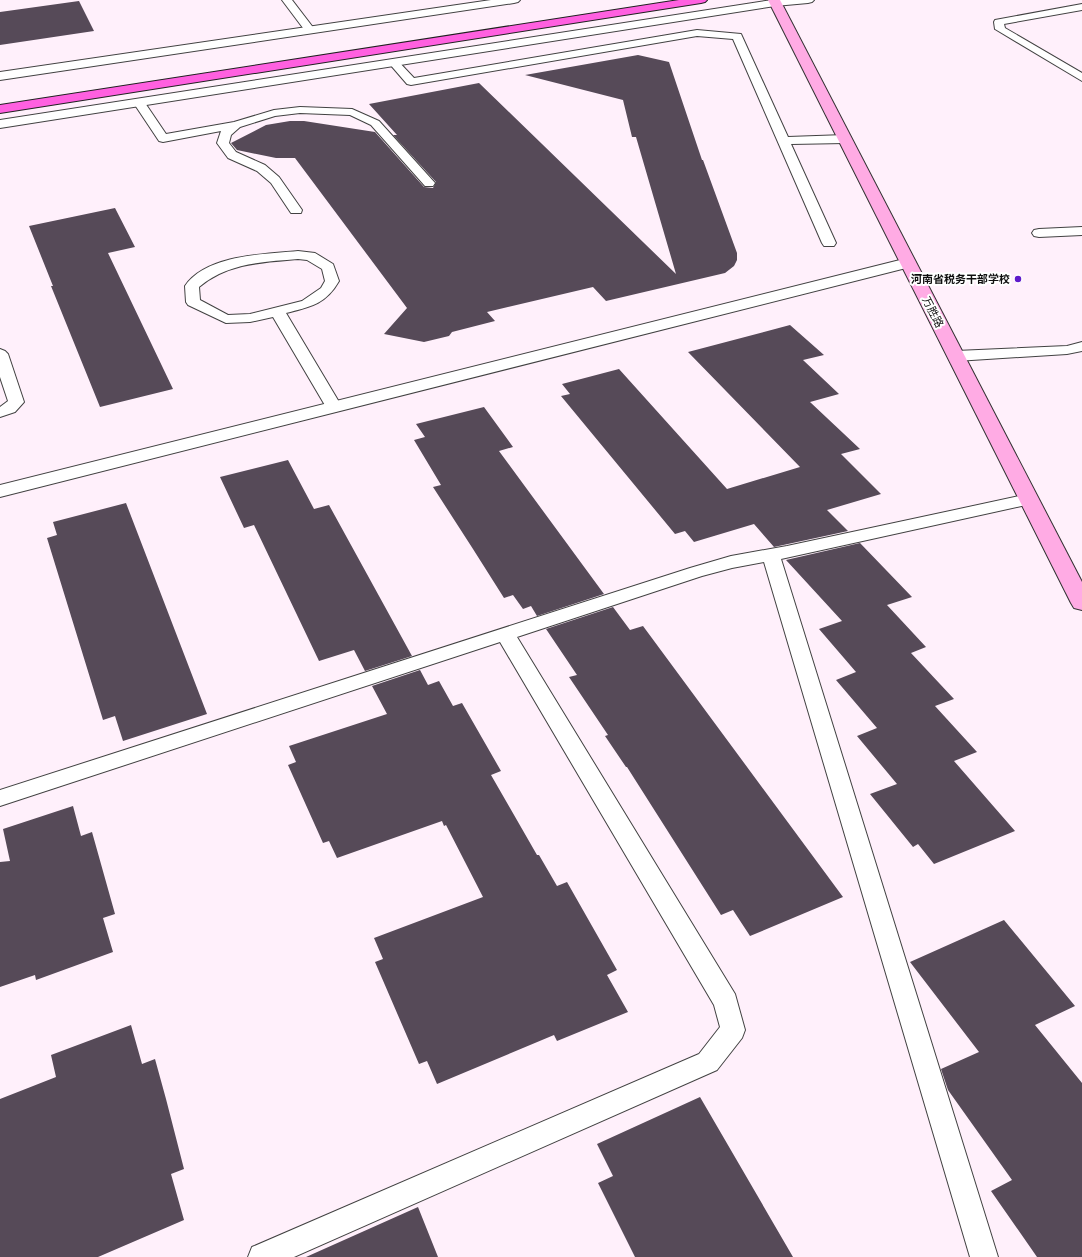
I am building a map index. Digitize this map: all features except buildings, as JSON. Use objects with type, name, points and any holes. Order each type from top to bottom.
[{"type":"main road","points":[[580,7],[626,0]]},
{"type":"main road","points":[[0,109],[701,0]]},
{"type":"street","points":[[0,76],[514,0]]},
{"type":"street","points":[[0,124],[775,2],[808,0]]},
{"type":"street","name":"万胜路","points":[[775,2],[1082,603]]},
{"type":"street","points":[[0,491],[908,264]]},
{"type":"lane","points":[[287,0],[310,30]]},
{"type":"lane","points":[[1082,8],[999,22],[1000,29],[1082,78]]},
{"type":"lane","points":[[393,62],[411,82],[697,33],[737,36],[829,243]]},
{"type":"lane","points":[[139,102],[163,138],[236,125],[274,113],[300,110],[352,112],[375,123],[429,183]]},
{"type":"lane","points":[[236,125],[226,134],[223,143],[232,155],[261,168],[275,180],[296,210]]},
{"type":"lane","points":[[783,141],[845,139]]},
{"type":"lane","points":[[1039,233],[1082,230]]},
{"type":"lane","points":[[298,255],[310,256],[328,267],[332,281],[326,292],[307,304],[278,312],[250,318],[226,319],[193,302],[192,286],[201,276],[220,266],[254,259],[298,255]]},
{"type":"lane","points":[[278,312],[334,407]]},
{"type":"lane","points":[[956,356],[1067,350],[1082,346]]},
{"type":"lane","points":[[0,354],[16,402],[9,409],[0,412]]},
{"type":"lane","points":[[0,798],[696,572],[731,562],[771,555],[1029,499]]},
{"type":"lane","points":[[771,555],[984,1257]]},
{"type":"lane","points":[[262,1257],[708,1062],[733,1030],[726,1002],[505,634]]},
{"type":"place","name":"河南省税务干部学校","points":[[1018,279]]}]
